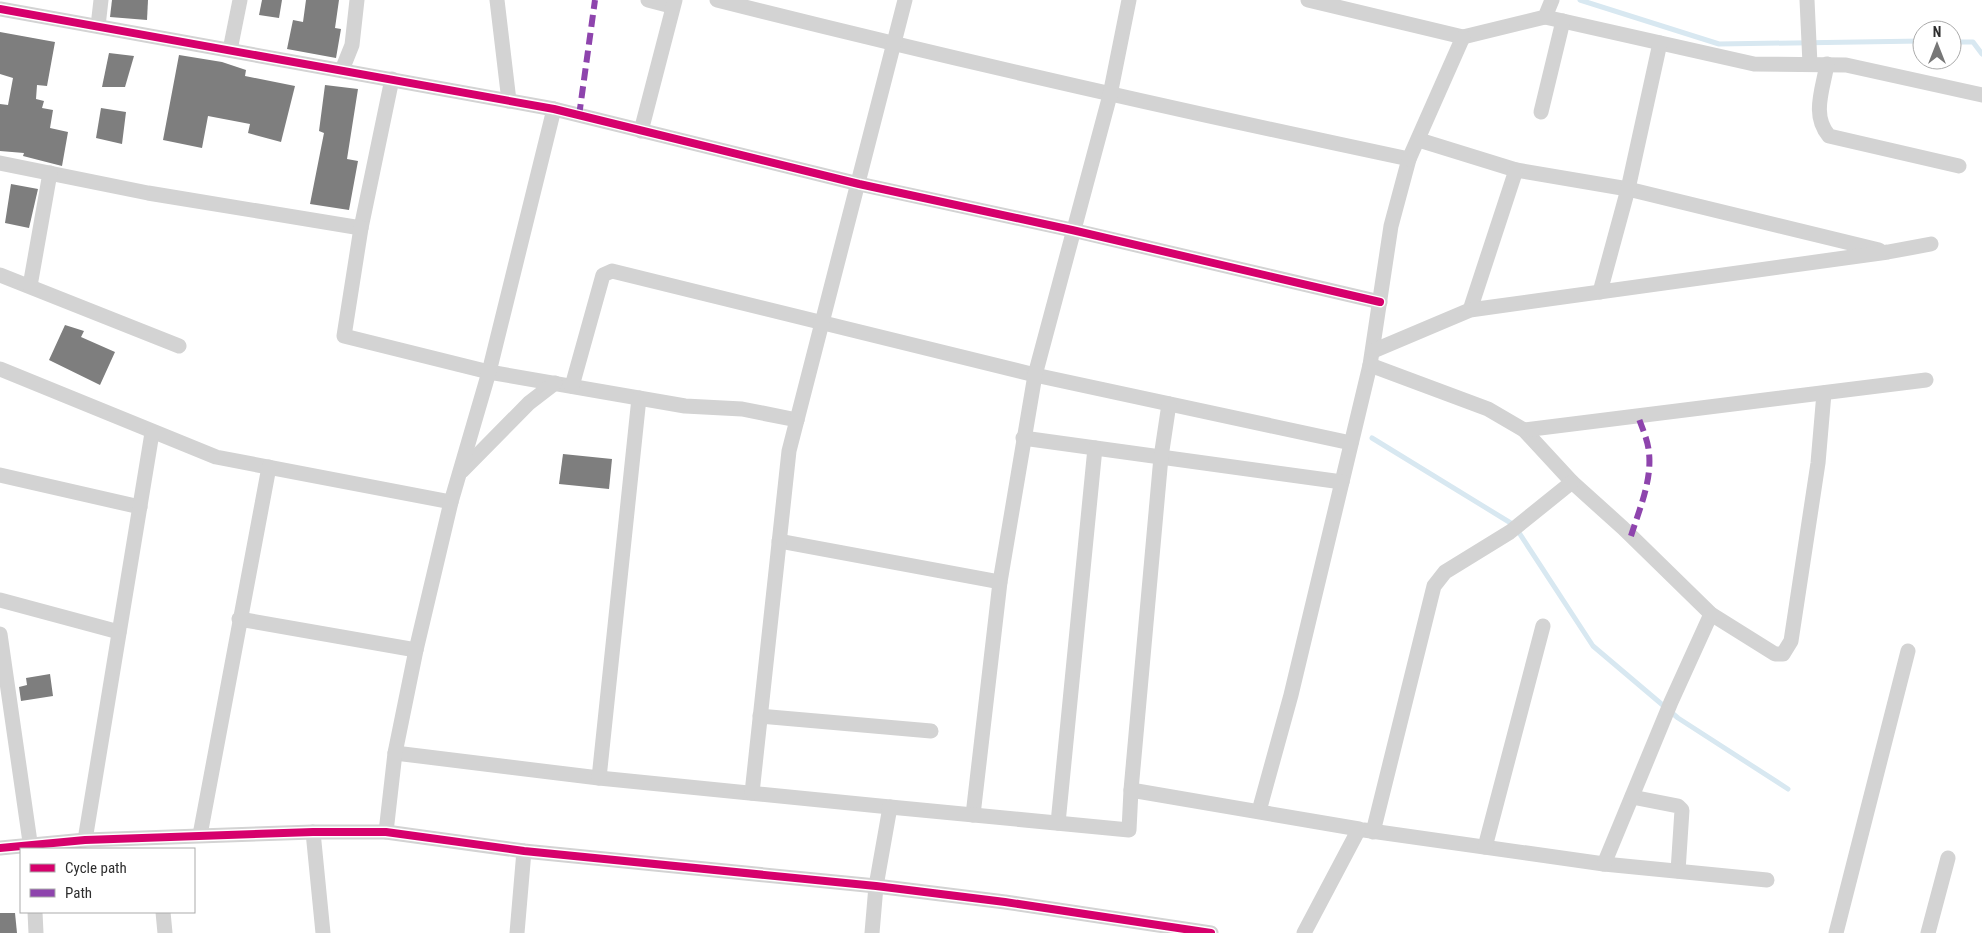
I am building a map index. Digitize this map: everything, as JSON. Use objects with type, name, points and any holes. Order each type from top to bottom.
[{"type":"street","points":[[98,26],[101,0]]},
{"type":"street","points":[[230,50],[240,0]]},
{"type":"street","points":[[342,70],[352,45],[357,0]]},
{"type":"street","points":[[497,0],[508,101]]},
{"type":"street","points":[[641,131],[673,3],[648,0]]},
{"type":"street","points":[[717,0],[893,45],[1110,95],[1409,159]]},
{"type":"street","points":[[752,793],[789,451],[905,0]]},
{"type":"street","points":[[973,815],[1000,582],[1035,375],[1072,230],[1110,95],[1129,0]]},
{"type":"street","points":[[1308,0],[1462,37],[1545,17],[1754,64],[1846,65],[1982,95]]},
{"type":"street","points":[[1807,0],[1811,48],[1810,64]]},
{"type":"street","points":[[1545,17],[1551,1]]},
{"type":"street","points":[[0,9],[554,110],[858,184],[1072,230],[1380,302]]},
{"type":"street","points":[[1542,112],[1563,21]]},
{"type":"street","points":[[1259,811],[1291,695],[1372,358],[1391,226],[1409,159],[1419,140],[1462,37]]},
{"type":"street","points":[[1600,292],[1628,188],[1660,43]]},
{"type":"street","points":[[1828,64],[1818,115],[1821,127],[1829,136],[1959,166]]},
{"type":"street","points":[[392,79],[361,228],[344,336],[489,372],[685,406],[742,409],[797,420]]},
{"type":"street","points":[[386,832],[395,753],[416,650],[450,502],[489,372],[554,110]]},
{"type":"street","points":[[1419,140],[1516,170],[1628,188],[1888,252]]},
{"type":"street","points":[[0,163],[148,193],[361,228]]},
{"type":"street","points":[[1470,310],[1516,170]]},
{"type":"street","points":[[30,286],[50,173]]},
{"type":"street","points":[[1372,358],[1470,310],[1888,252],[1931,244]]},
{"type":"street","points":[[572,386],[603,276],[612,271],[821,324],[1035,375],[1351,443]]},
{"type":"street","points":[[0,274],[179,346]]},
{"type":"street","points":[[1372,358],[1488,409],[1524,430],[1572,482],[1623,528],[1711,614],[1775,654],[1783,654],[1788,649],[1791,641],[1818,463],[1824,393]]},
{"type":"street","points":[[0,369],[152,433],[216,457],[450,502]]},
{"type":"street","points":[[1524,430],[1926,380]]},
{"type":"street","points":[[459,474],[522,410],[554,383]]},
{"type":"street","points":[[599,778],[639,398]]},
{"type":"street","points":[[395,753],[599,778],[1128,830],[1130,790],[1162,457],[1169,404]]},
{"type":"street","points":[[85,840],[152,433]]},
{"type":"street","points":[[1023,438],[1342,482]]},
{"type":"street","points":[[1058,823],[1095,448]]},
{"type":"street","points":[[200,835],[268,467]]},
{"type":"street","points":[[0,475],[140,507]]},
{"type":"street","points":[[1304,933],[1366,831],[1434,586],[1445,572],[1510,532],[1572,482]]},
{"type":"street","points":[[779,541],[1000,582]]},
{"type":"street","points":[[0,600],[119,632]]},
{"type":"street","points":[[1604,864],[1671,702],[1711,614]]},
{"type":"street","points":[[239,619],[416,650]]},
{"type":"street","points":[[1485,847],[1543,626]]},
{"type":"street","points":[[0,634],[31,848]]},
{"type":"street","points":[[1836,933],[1908,651]]},
{"type":"street","points":[[760,716],[931,732]]},
{"type":"street","points":[[1130,790],[1366,831],[1604,864],[1767,880]]},
{"type":"street","points":[[1632,797],[1678,806],[1682,810],[1678,871]]},
{"type":"street","points":[[872,933],[876,886],[890,807]]},
{"type":"street","points":[[312,832],[323,933]]},
{"type":"street","points":[[0,848],[31,848],[85,840],[159,843],[200,835],[386,832],[524,851],[876,886],[1005,902],[1210,933]]},
{"type":"street","points":[[517,933],[524,851]]},
{"type":"street","points":[[1928,933],[1948,858]]},
{"type":"street","points":[[35,913],[36,933]]},
{"type":"street","points":[[163,913],[165,933]]},
{"type":"building","points":[[112,0],[148,0],[147,20],[110,17]]},
{"type":"building","points":[[262,0],[282,0],[279,18],[259,15]]},
{"type":"building","points":[[306,0],[339,0],[335,28],[341,29],[336,58],[287,49],[293,20],[303,22]]},
{"type":"building","points":[[0,32],[55,42],[47,86],[37,85],[36,99],[44,101],[42,108],[53,110],[50,128],[68,132],[62,166],[23,156],[24,153],[0,151],[0,104],[8,105],[13,78],[0,74]]},
{"type":"building","points":[[109,53],[134,56],[125,87],[102,87]]},
{"type":"building","points":[[179,55],[222,62],[246,70],[245,76],[295,86],[281,142],[248,133],[250,124],[208,116],[202,148],[163,140]]},
{"type":"building","points":[[325,85],[358,89],[347,159],[358,161],[349,210],[310,204],[324,133],[319,131]]},
{"type":"building","points":[[101,108],[126,112],[122,144],[96,138]]},
{"type":"building","points":[[11,184],[38,189],[29,228],[5,223]]},
{"type":"building","points":[[65,325],[84,331],[81,337],[115,352],[100,385],[49,360]]},
{"type":"building","points":[[563,454],[612,459],[609,489],[559,484]]},
{"type":"building","points":[[50,674],[53,696],[21,701],[19,687],[27,685],[26,678]]},
{"type":"building","points":[[0,913],[15,913],[17,933],[0,933]]},
{"type":"waterway","points":[[1580,0],[1719,44],[1912,41]]},
{"type":"waterway","points":[[1962,42],[1973,42],[1982,54]]},
{"type":"waterway","points":[[1372,438],[1514,525],[1593,646],[1678,718],[1788,789]]},
{"type":"marked path","points":[[579,116],[595,0]]},
{"type":"marked path","points":[[1631,536],[1649,474],[1649,453],[1645,434],[1638,416]]},
{"type":"cycle path","points":[[0,9],[554,109],[859,184],[1072,230],[1380,302]]},
{"type":"cycle path","points":[[0,848],[85,840],[313,832],[386,832],[524,851],[876,886],[1005,902],[1211,933]]}]
